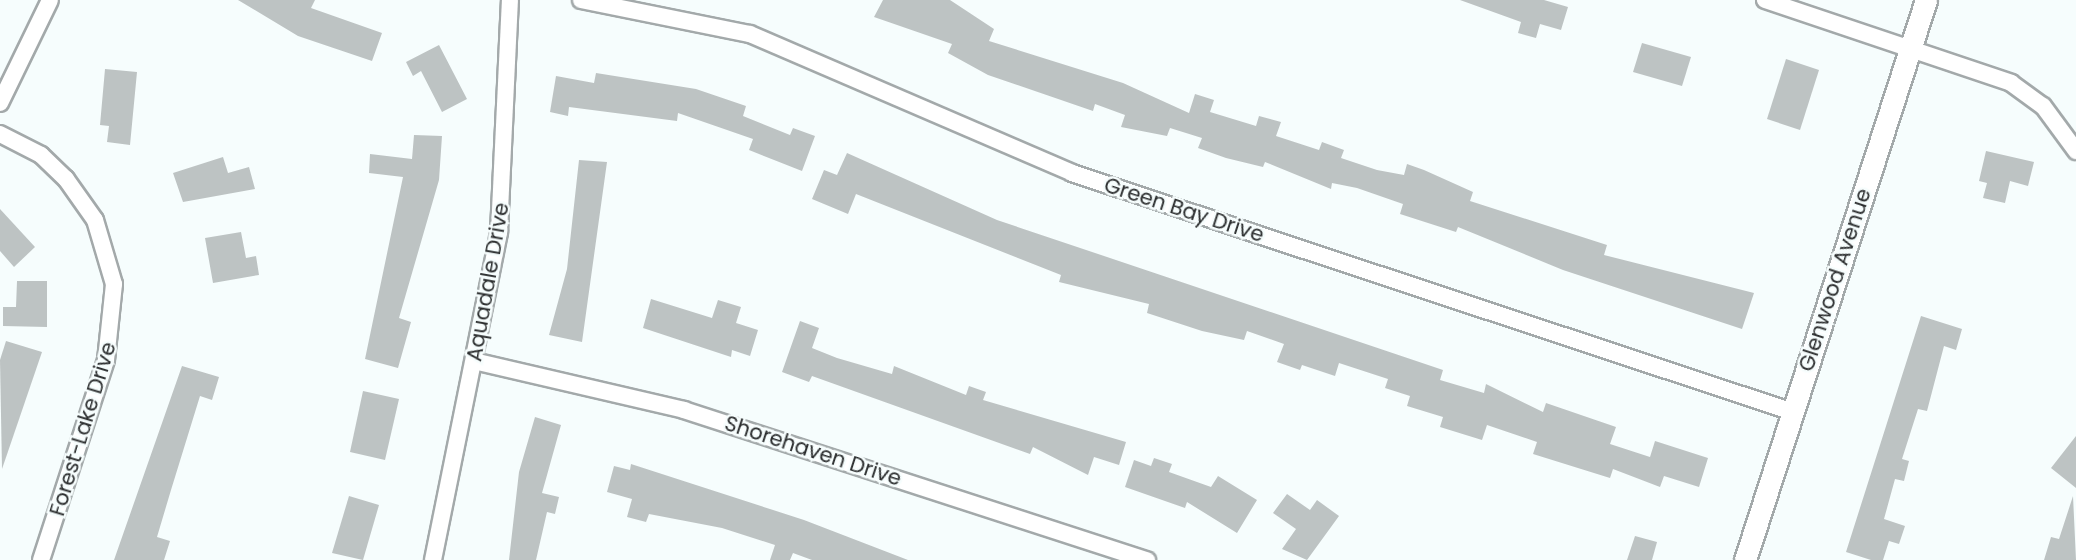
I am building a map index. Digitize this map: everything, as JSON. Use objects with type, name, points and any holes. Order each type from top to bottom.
[{"type":"street","points":[[0,103],[50,0]]},
{"type":"street","name":"Aquadale Drive","points":[[433,560],[474,361],[506,171],[510,0]]},
{"type":"street","name":"Green Bay Drive","points":[[581,0],[750,34],[1072,173],[1793,412]]},
{"type":"street","points":[[1765,0],[1910,48],[2024,90],[2076,151]]},
{"type":"street","name":"Glenwood Avenue","points":[[1745,560],[1926,0]]},
{"type":"street","name":"Forest-Lake Drive","points":[[0,134],[41,155],[66,179],[94,220],[114,284],[106,359],[41,560]]},
{"type":"street","name":"Shorehaven Drive","points":[[474,361],[684,410],[1147,560]]},
{"type":"building","points":[[238,0],[315,0],[311,8],[382,33],[372,61],[298,36]]},
{"type":"building","points":[[883,0],[950,0],[994,29],[989,41],[1123,83],[1189,113],[1195,94],[1214,100],[1210,112],[1256,126],[1259,116],[1281,122],[1276,136],[1319,150],[1322,142],[1344,150],[1341,158],[1377,170],[1404,175],[1407,164],[1424,170],[1473,192],[1470,201],[1607,245],[1604,255],[1754,293],[1742,329],[1563,270],[1458,227],[1456,232],[1400,214],[1403,204],[1357,188],[1332,183],[1331,189],[1265,162],[1263,167],[1226,158],[1198,148],[1202,138],[1170,128],[1167,136],[1121,127],[1125,115],[1095,104],[1093,111],[988,75],[948,53],[952,44],[874,17]]},
{"type":"building","points":[[1460,0],[1544,0],[1568,7],[1561,30],[1540,24],[1536,38],[1518,33],[1521,22]]},
{"type":"building","points":[[1642,43],[1691,57],[1682,86],[1633,72]]},
{"type":"building","points":[[439,45],[467,99],[442,112],[421,71],[413,76],[406,62]]},
{"type":"building","points":[[1786,59],[1819,70],[1800,130],[1767,119]]},
{"type":"building","points":[[105,69],[137,72],[130,145],[107,142],[109,126],[100,125]]},
{"type":"building","points":[[596,73],[696,89],[746,106],[743,116],[790,135],[793,128],[815,136],[802,171],[749,150],[753,139],[678,113],[677,121],[569,107],[568,116],[550,112],[556,76],[594,83]]},
{"type":"building","points":[[414,135],[442,136],[439,180],[399,318],[411,322],[398,368],[365,359],[403,177],[369,173],[370,154],[412,159]]},
{"type":"building","points":[[1986,151],[2034,162],[2028,186],[2010,181],[2005,203],[1983,198],[1987,183],[1979,181]]},
{"type":"building","points":[[847,153],[997,220],[1443,370],[1440,380],[1484,393],[1486,384],[1543,412],[1546,403],[1616,427],[1610,444],[1650,457],[1655,441],[1708,458],[1699,487],[1664,476],[1660,487],[1613,469],[1610,478],[1533,454],[1537,442],[1487,425],[1482,440],[1440,427],[1443,417],[1407,406],[1410,396],[1385,388],[1388,379],[1339,363],[1335,376],[1302,365],[1300,370],[1277,362],[1284,344],[1247,331],[1244,340],[1202,331],[1147,313],[1149,304],[1059,282],[1061,275],[856,194],[848,214],[812,199],[824,170],[837,175]]},
{"type":"building","points":[[223,157],[228,173],[249,167],[255,189],[183,202],[173,173]]},
{"type":"building","points":[[579,160],[607,162],[582,342],[549,335],[567,269]]},
{"type":"building","points":[[0,209],[35,247],[14,267],[0,251]]},
{"type":"building","points":[[241,232],[246,258],[256,256],[259,275],[213,283],[205,238]]},
{"type":"building","points":[[17,281],[47,281],[47,327],[3,326],[3,307],[16,307]]},
{"type":"building","points":[[651,299],[712,318],[718,300],[741,307],[736,323],[758,330],[750,356],[732,350],[731,357],[643,328]]},
{"type":"building","points":[[1921,316],[1962,329],[1956,350],[1944,346],[1927,411],[1918,409],[1902,459],[1909,461],[1904,481],[1895,479],[1884,519],[1905,526],[1899,544],[1889,541],[1883,560],[1871,560],[1846,552]]},
{"type":"building","points":[[800,321],[819,328],[812,348],[837,358],[892,374],[894,366],[966,395],[969,386],[986,392],[983,400],[1126,442],[1119,465],[1094,457],[1088,475],[1033,447],[1030,454],[812,376],[809,382],[782,372]]},
{"type":"building","points":[[6,341],[42,352],[2,469],[0,360]]},
{"type":"building","points":[[182,366],[219,377],[212,400],[200,396],[171,490],[157,537],[170,541],[164,560],[114,560]]},
{"type":"building","points":[[363,391],[399,399],[385,460],[350,452]]},
{"type":"building","points":[[535,417],[561,425],[542,493],[559,497],[555,514],[547,512],[536,560],[509,560],[519,472]]},
{"type":"building","points":[[2076,436],[2076,488],[2051,468]]},
{"type":"building","points":[[1154,458],[1172,464],[1169,472],[1211,487],[1218,476],[1257,500],[1237,533],[1187,502],[1185,508],[1125,487],[1134,460],[1151,466]]},
{"type":"building","points":[[631,464],[804,520],[908,560],[812,560],[793,553],[790,560],[770,560],[775,545],[722,528],[649,514],[646,522],[627,517],[632,499],[607,492],[614,466],[630,470]]},
{"type":"building","points":[[1287,494],[1310,510],[1317,500],[1339,516],[1307,560],[1282,549],[1296,529],[1273,513]]},
{"type":"building","points":[[349,496],[379,505],[363,560],[332,553]]},
{"type":"building","points":[[2073,496],[2076,560],[2044,560],[2051,537],[2059,539]]},
{"type":"building","points":[[1635,536],[1657,542],[1652,560],[1627,560]]}]
